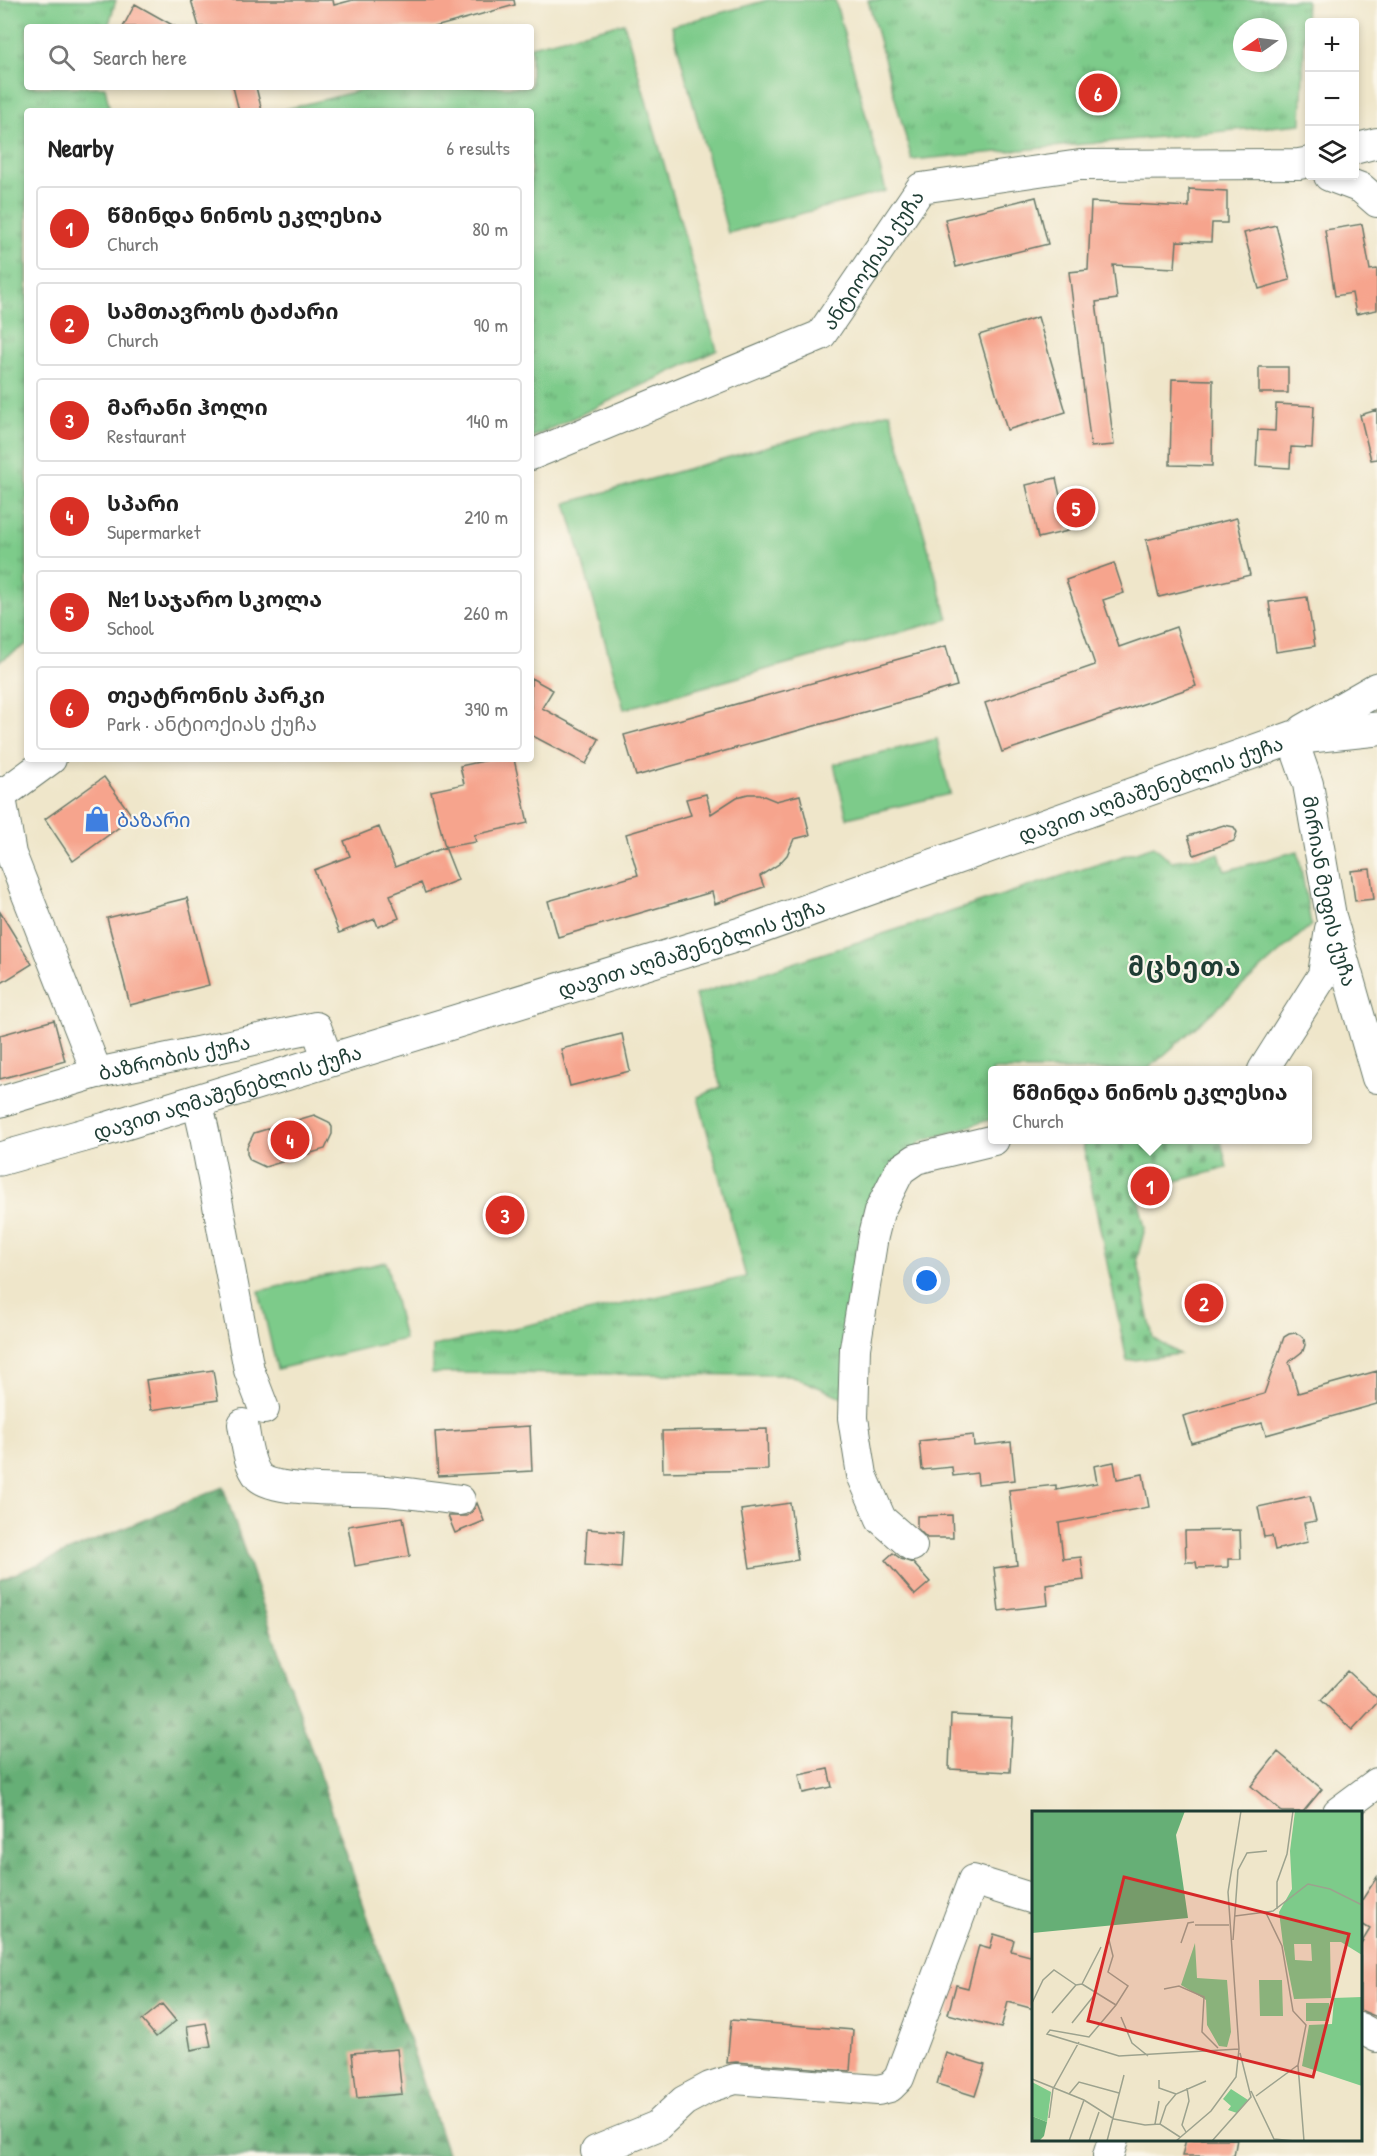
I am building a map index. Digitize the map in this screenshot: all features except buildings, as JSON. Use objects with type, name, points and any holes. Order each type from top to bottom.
[{"type":"main road","points":[[1292,738],[1377,689]]},
{"type":"main road","name":"დავით აღმაშენებლის ქუჩა","points":[[0,1159],[106,1129],[744,933],[1292,738],[1377,729]]},
{"type":"street","points":[[1359,148],[1377,143]]},
{"type":"street","name":"ანტიოქიას ქუჩა","points":[[534,453],[821,335],[921,188],[1080,165],[1305,165]]},
{"type":"street","points":[[1340,180],[1361,188],[1377,202]]},
{"type":"street","name":"მირიან მეფის ქუჩა","points":[[1292,738],[1308,784],[1331,916],[1377,1078]]},
{"type":"street","points":[[47,762],[1,794],[12,854],[97,1073]]},
{"type":"street","points":[[1266,1066],[1323,975],[1331,916]]},
{"type":"street","name":"ბაზრობის ქუჩა","points":[[0,1102],[97,1073],[316,1027],[328,1060]]},
{"type":"street","points":[[196,1100],[204,1131],[249,1370],[253,1417],[252,1462],[257,1475],[266,1482],[303,1488],[384,1490],[459,1500]]},
{"type":"street","points":[[912,1546],[881,1519],[862,1475],[853,1418],[855,1348],[873,1236],[879,1212],[900,1170],[916,1160],[988,1141]]},
{"type":"street","points":[[1339,1811],[1377,1783]]},
{"type":"street","points":[[596,2151],[657,2126],[684,2101],[710,2087],[735,2079],[878,2090],[890,2087],[899,2078],[973,1880],[1032,1898]]},
{"type":"street","points":[[1362,2029],[1377,2037]]},
{"type":"green space","points":[[0,0],[116,0],[109,24],[24,24],[24,90],[106,90],[109,108],[24,108],[24,646],[0,661]]},
{"type":"green space","points":[[768,0],[835,0],[886,191],[728,233],[672,26]]},
{"type":"green space","points":[[868,0],[1306,0],[1301,124],[912,160]]},
{"type":"green space","points":[[624,23],[717,350],[534,437],[534,108],[291,108],[361,90],[534,90],[534,45]]},
{"type":"green space","points":[[890,412],[948,619],[624,709],[566,503]]},
{"type":"green space","points":[[937,739],[950,794],[847,818],[834,764]]},
{"type":"green space","points":[[1154,846],[1171,861],[1219,854],[1225,871],[1298,851],[1311,925],[1152,1066],[988,1066],[988,1120],[920,1142],[859,1256],[844,1398],[790,1375],[432,1373],[433,1346],[746,1277],[698,1097],[721,1087],[695,995]]},
{"type":"green space","points":[[1083,1144],[1222,1144],[1227,1168],[1164,1184],[1160,1168],[1133,1176],[1145,1228],[1137,1258],[1153,1338],[1179,1354],[1127,1361]]},
{"type":"green space","points":[[386,1262],[404,1339],[277,1369],[259,1291]]},
{"type":"green space","points":[[223,1487],[448,2156],[0,2156],[0,1580]]},
{"type":"place","name":"თეატრონის პარკი","points":[[1098,93]]},
{"type":"place","name":"№1 საჯარო სკოლა","points":[[1076,508]]},
{"type":"place","name":"ბაზარი","points":[[97,819]]},
{"type":"place","name":"სპარი","points":[[290,1140]]},
{"type":"place","name":"წმინდა ნინოს ეკლესია","points":[[1150,1186]]},
{"type":"place","name":"მარანი ჰოლი","points":[[505,1215]]},
{"type":"place","name":"სამთავროს ტაძარი","points":[[1204,1303]]},
{"type":"district","name":"მცხეთა","points":[[1185,966]]}]
